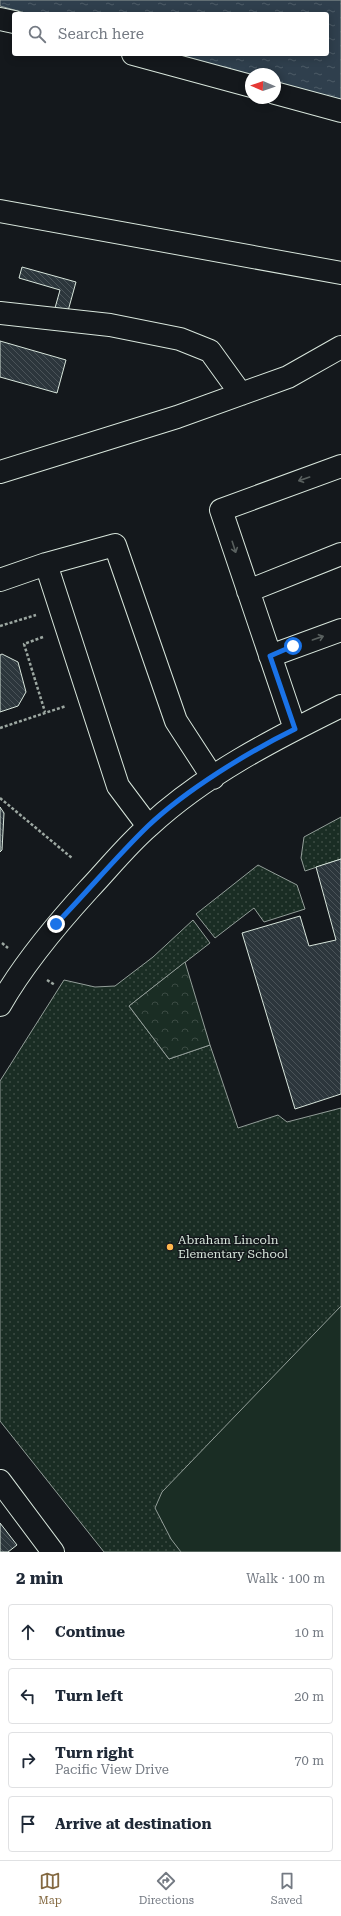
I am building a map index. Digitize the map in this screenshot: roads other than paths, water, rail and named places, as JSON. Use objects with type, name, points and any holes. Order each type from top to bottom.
[{"type":"street","points":[[0,19],[12,22]]},
{"type":"street","points":[[140,56],[245,84]]},
{"type":"street","points":[[281,95],[341,111]]},
{"type":"street","points":[[0,210],[341,273]]},
{"type":"street","points":[[0,313],[110,325],[180,339],[210,351],[241,394]]},
{"type":"street","points":[[0,472],[177,417],[288,377],[341,347]]},
{"type":"street","points":[[295,729],[221,510],[341,466]]},
{"type":"street","points":[[0,580],[46,564],[115,544],[176,721],[212,778]]},
{"type":"street","points":[[248,591],[341,554]]},
{"type":"street","points":[[46,564],[118,786],[148,826]]},
{"type":"street","points":[[270,656],[341,630]]},
{"type":"street","points":[[3,992],[56,924],[148,826],[212,778],[272,740],[341,706]]},
{"type":"street","points":[[0,1481],[53,1552]]},
{"type":"water","points":[[0,0],[341,0],[341,101],[281,85],[281,68],[245,68],[245,74],[180,56],[329,56],[329,12],[22,12],[0,6]]},
{"type":"place","name":"Abraham Lincoln Elementary School","points":[[170,1247]]}]
